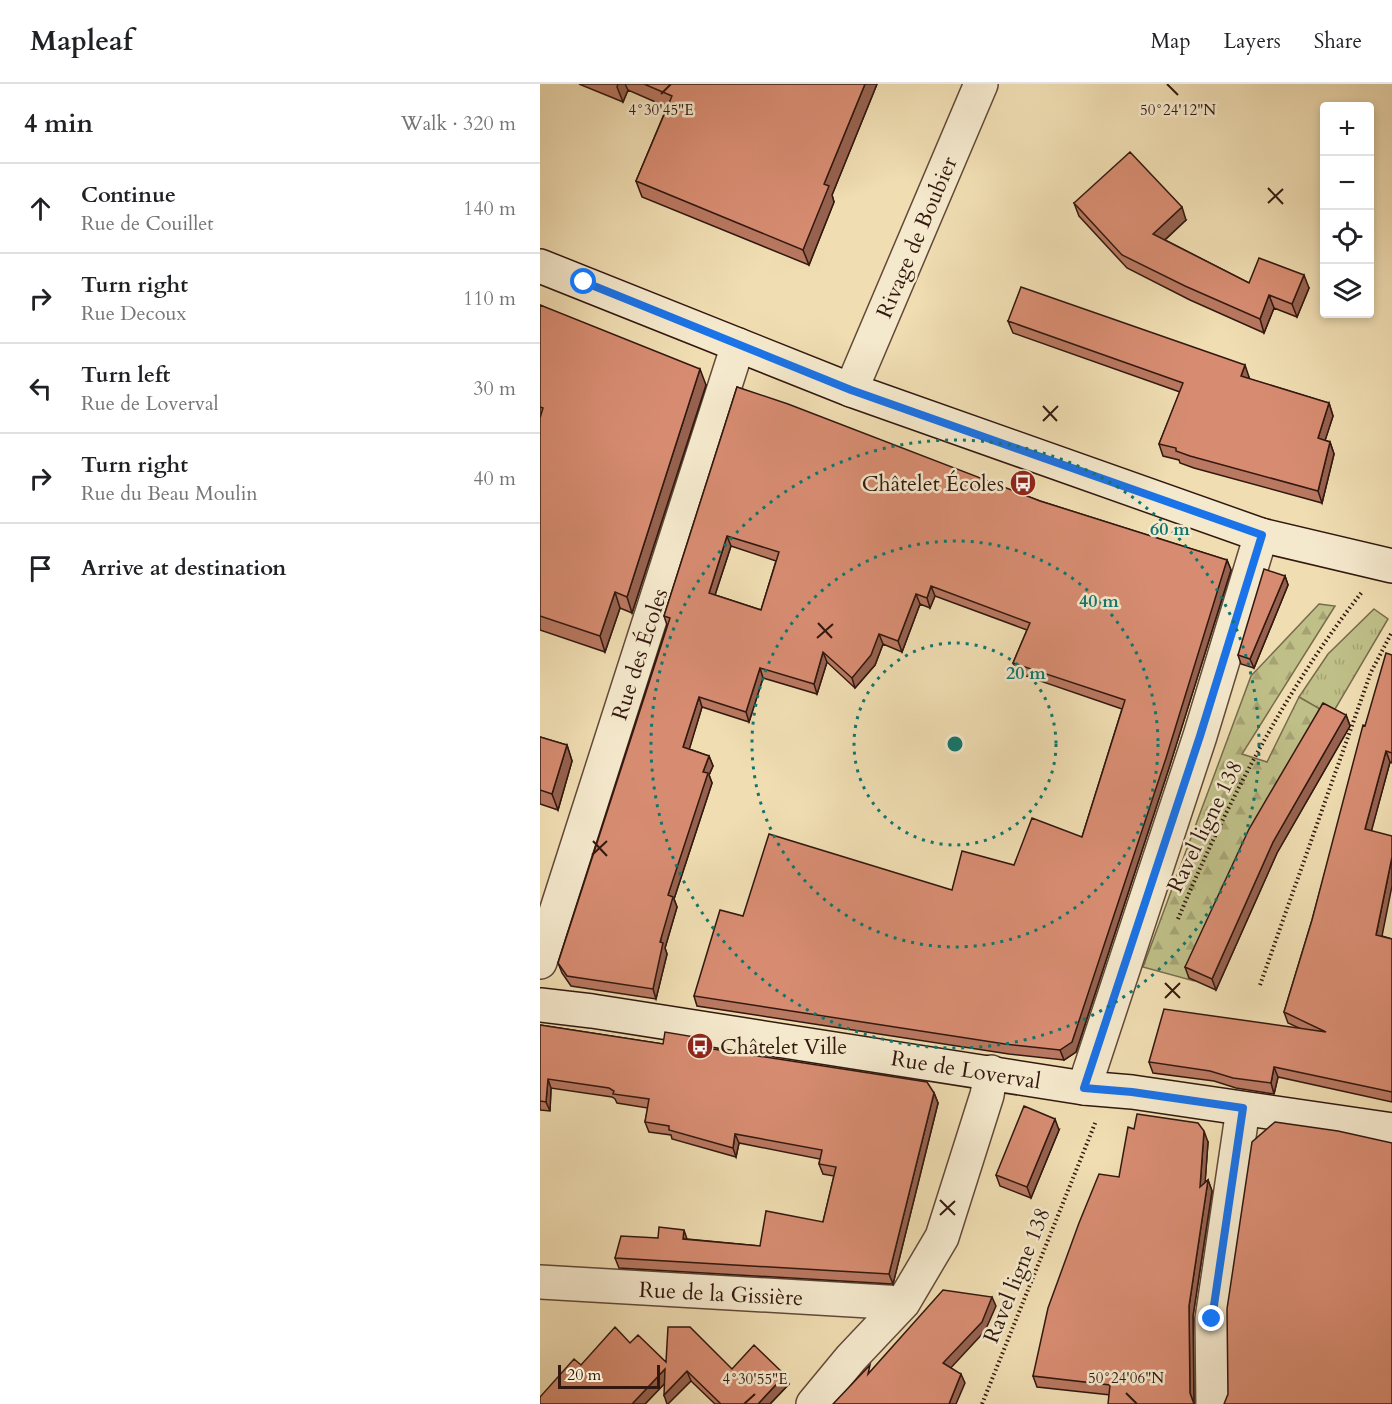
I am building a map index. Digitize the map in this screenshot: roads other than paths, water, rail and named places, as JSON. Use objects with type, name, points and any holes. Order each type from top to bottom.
[{"type":"street","name":"Rivage de Boubier","points":[[851,390],[981,84]]},
{"type":"street","points":[[540,266],[851,390],[1262,535],[1388,565]]},
{"type":"street","name":"Rue des Écoles","points":[[540,962],[738,345]]},
{"type":"street","points":[[1096,1089],[1262,535]]},
{"type":"street","name":"Rue de Loverval","points":[[540,1005],[1096,1089],[1392,1130]]},
{"type":"street","points":[[813,1404],[851,1358],[903,1303],[942,1237],[987,1095],[990,1072]]},
{"type":"street","points":[[1213,1404],[1212,1319],[1243,1108]]},
{"type":"street","name":"Rue de la Gissière","points":[[540,1282],[903,1303]]},
{"type":"place","name":"Châtelet Écoles","points":[[1023,483]]},
{"type":"place","name":"Châtelet Ville","points":[[700,1046]]}]
